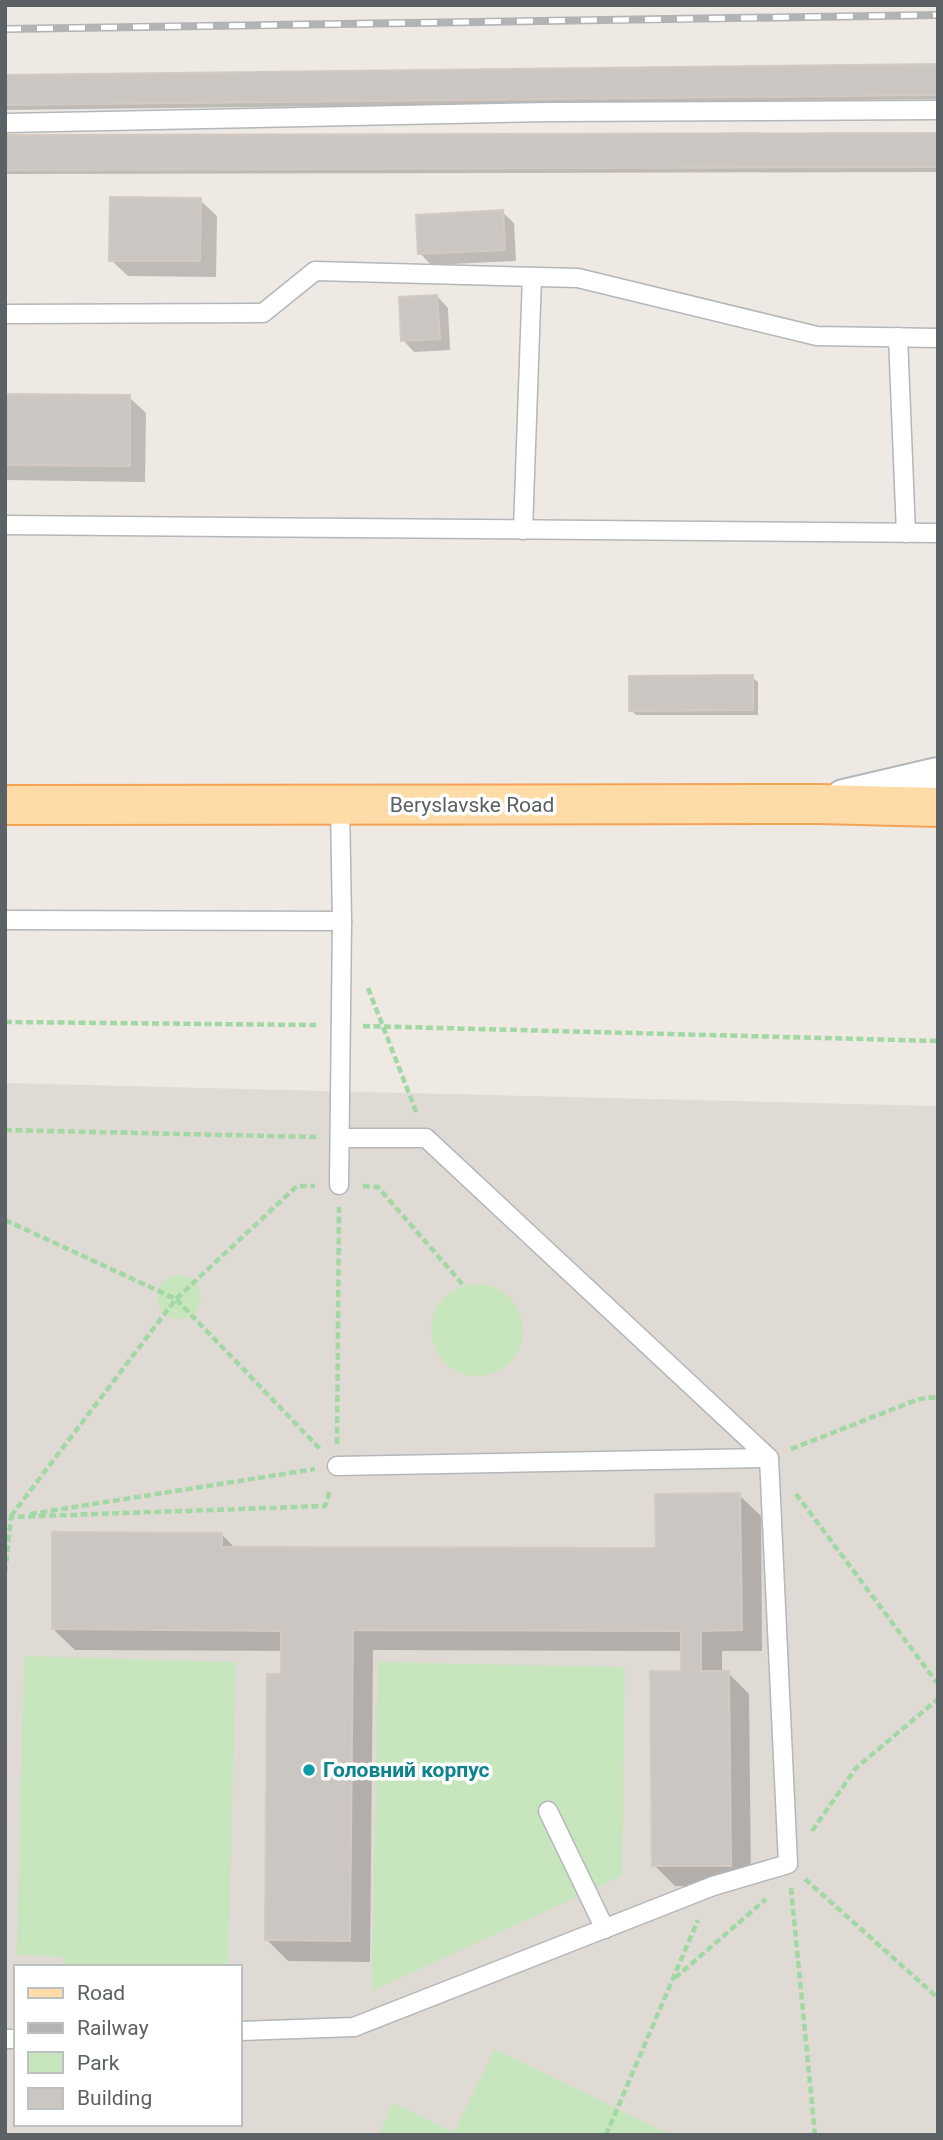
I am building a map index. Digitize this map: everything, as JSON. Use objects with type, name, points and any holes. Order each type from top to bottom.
[{"type":"main road","name":"Beryslavske Road","points":[[5,805],[820,804],[938,807]]},
{"type":"street","points":[[820,804],[938,777]]},
{"type":"lane","points":[[5,122],[536,112],[938,110]]},
{"type":"lane","points":[[5,314],[263,313],[315,271],[532,276],[578,278],[817,336],[938,338]]},
{"type":"lane","points":[[523,530],[532,276]]},
{"type":"lane","points":[[898,338],[906,533]]},
{"type":"lane","points":[[5,525],[938,533]]},
{"type":"lane","points":[[340,805],[340,1185]]},
{"type":"lane","points":[[5,920],[342,921]]},
{"type":"lane","points":[[242,2031],[354,2027],[713,1886],[789,1871],[769,1458],[426,1138],[340,1138]]},
{"type":"lane","points":[[337,1466],[769,1458]]},
{"type":"lane","points":[[548,1811],[605,1929]]},
{"type":"path","points":[[365,979],[426,1138]]},
{"type":"path","points":[[5,1022],[383,1026],[938,1041]]},
{"type":"path","points":[[5,1130],[340,1138]]},
{"type":"path","points":[[337,1466],[340,1185]]},
{"type":"path","points":[[5,1573],[8,1518],[176,1299],[297,1186],[378,1187],[464,1286]]},
{"type":"path","points":[[5,1220],[176,1299],[337,1466]]},
{"type":"path","points":[[938,1397],[919,1399],[769,1458],[938,1684]]},
{"type":"path","points":[[8,1518],[337,1466]]},
{"type":"path","points":[[8,1518],[325,1506]]},
{"type":"path","points":[[672,1981],[789,1871],[856,1768],[938,1699]]},
{"type":"path","points":[[789,1871],[938,1998]]},
{"type":"path","points":[[789,1871],[815,2135]]},
{"type":"path","points":[[606,2135],[713,1886]]},
{"type":"shaded area","points":[[5,1083],[938,1106],[938,2135],[5,2135]]},
{"type":"green space","points":[[179,1275],[188,1276],[195,1281],[200,1288],[200,1306],[195,1313],[188,1318],[179,1319],[170,1318],[163,1313],[158,1306],[157,1297],[158,1288],[163,1281],[170,1276]]},
{"type":"green space","points":[[477,1284],[495,1288],[509,1298],[519,1312],[523,1330],[519,1348],[509,1362],[495,1372],[477,1376],[459,1372],[445,1362],[435,1348],[431,1330],[435,1312],[445,1298],[459,1288]]},
{"type":"green space","points":[[24,1656],[236,1662],[228,1965],[63,1965],[63,1957],[17,1955]]},
{"type":"green space","points":[[378,1662],[625,1667],[622,1876],[372,1991]]},
{"type":"green space","points":[[495,2049],[671,2135],[378,2135],[393,2103],[454,2132]]},
{"type":"building","points":[[938,64],[938,95],[5,105],[5,75]]},
{"type":"building","points":[[938,133],[938,167],[5,170],[5,135]]},
{"type":"building","points":[[110,197],[201,198],[200,261],[109,261]]},
{"type":"building","points":[[503,210],[505,250],[418,254],[416,215]]},
{"type":"building","points":[[437,295],[440,339],[401,341],[399,297]]},
{"type":"building","points":[[5,394],[130,395],[130,466],[5,465]]},
{"type":"building","points":[[753,675],[753,710],[629,711],[629,676]]},
{"type":"building","name":"Головний корпус","points":[[740,1493],[742,1630],[701,1631],[701,1671],[729,1671],[731,1866],[652,1866],[650,1671],[681,1671],[681,1631],[353,1630],[350,1941],[265,1940],[267,1674],[281,1674],[281,1631],[52,1629],[52,1532],[222,1533],[222,1547],[656,1548],[655,1494]]},
{"type":"railway","points":[[5,29],[938,15]]},
{"type":"place","name":"Головний корпус","points":[[309,1770]]}]
